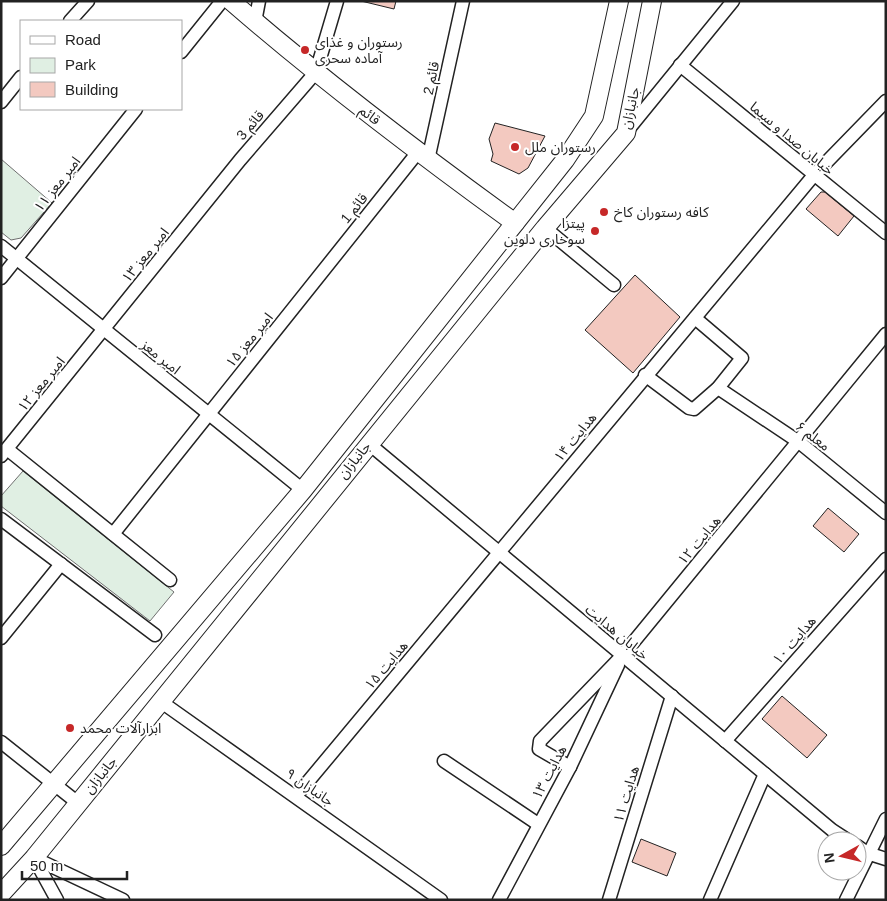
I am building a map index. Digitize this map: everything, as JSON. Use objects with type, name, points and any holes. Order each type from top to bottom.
[{"type":"main road","name":"قائم","points":[[231,1],[316,72],[423,156],[515,223]]},
{"type":"main road","name":"جانبازان","points":[[1,846],[52,783],[303,490],[564,160],[594,116],[618,1]]},
{"type":"main road","name":"جانبازان","points":[[1,894],[34,858],[368,443],[626,133],[652,1]]},
{"type":"street","points":[[71,20],[88,1]]},
{"type":"street","points":[[182,51],[222,1]]},
{"type":"street","points":[[255,22],[259,1]]},
{"type":"street","points":[[316,72],[337,1]]},
{"type":"street","name":"قائم 2","points":[[423,156],[463,1]]},
{"type":"street","points":[[626,133],[680,64],[733,1]]},
{"type":"street","name":"خیابان صدا و سیما","points":[[680,64],[814,176],[886,233]]},
{"type":"street","name":"قائم 3","points":[[209,199],[316,72]]},
{"type":"street","points":[[1,102],[20,78]]},
{"type":"street","name":"هدایت ۱۴","points":[[500,553],[646,375],[814,176],[886,101]]},
{"type":"street","name":"امیر معز ۱۱","points":[[1,278],[135,110]]},
{"type":"street","name":"قائم 1","points":[[313,283],[423,156]]},
{"type":"street","name":"امیر معز ۱۳","points":[[104,330],[209,199]]},
{"type":"street","points":[[545,228],[614,285]]},
{"type":"street","name":"امیر معز","points":[[1,246],[303,490]]},
{"type":"street","name":"امیر معز ۱۵","points":[[112,534],[313,283]]},
{"type":"street","points":[[646,375],[694,409],[718,388],[742,358],[695,318]]},
{"type":"street","name":"امیر معز ۱۲","points":[[4,453],[104,330]]},
{"type":"street","name":"هدایت ۱۲","points":[[622,656],[886,334]]},
{"type":"street","name":"معلم ۶","points":[[718,388],[799,442],[886,513]]},
{"type":"street","name":"خیابان هدایت","points":[[368,443],[834,831]]},
{"type":"street","points":[[4,453],[170,580]]},
{"type":"street","points":[[1,519],[155,635]]},
{"type":"street","name":"هدایت ۱۵","points":[[296,796],[500,553]]},
{"type":"street","name":"هدایت ۱۰","points":[[725,741],[886,559]]},
{"type":"street","points":[[1,638],[61,564]]},
{"type":"street","points":[[570,767],[539,750],[540,741],[622,656]]},
{"type":"street","name":"هدایت ۱۳","points":[[499,900],[570,767],[622,656]]},
{"type":"street","name":"هدایت ۱۱","points":[[608,900],[672,696]]},
{"type":"street","name":"جانبازان ۹","points":[[160,701],[442,900]]},
{"type":"street","points":[[1,742],[78,803]]},
{"type":"street","points":[[444,761],[538,824]]},
{"type":"street","points":[[710,900],[765,774]]},
{"type":"street","points":[[867,843],[886,819]]},
{"type":"street","points":[[867,851],[886,859]]},
{"type":"street","points":[[34,858],[57,900]]},
{"type":"street","points":[[34,858],[123,900]]},
{"type":"street","points":[[846,900],[852,881]]},
{"type":"green space","points":[[1,159],[52,203],[21,238],[11,240],[1,232]]},
{"type":"green space","points":[[23,471],[174,592],[150,621],[1,506],[1,496]]},
{"type":"building","points":[[361,1],[396,1],[394,9]]},
{"type":"building","name":"رستوران ملل","points":[[495,123],[545,136],[528,168],[519,174],[491,161],[493,154],[489,139]]},
{"type":"building","points":[[821,192],[825,192],[854,216],[838,236],[806,209]]},
{"type":"building","points":[[635,275],[680,317],[633,373],[585,330]]},
{"type":"building","points":[[828,508],[859,534],[844,552],[813,526]]},
{"type":"building","points":[[782,696],[827,735],[807,758],[762,719]]},
{"type":"building","points":[[641,839],[676,853],[667,876],[632,862]]},
{"type":"place","name":"رستوران و غذای آماده سحری","points":[[305,50]]},
{"type":"place","name":"رستوران ملل","points":[[515,147]]},
{"type":"place","name":"کافه رستوران کاخ","points":[[604,212]]},
{"type":"place","name":"پیتزا سوخاری دلوین","points":[[595,231]]},
{"type":"place","name":"ابزارآلات محمد","points":[[70,728]]}]
